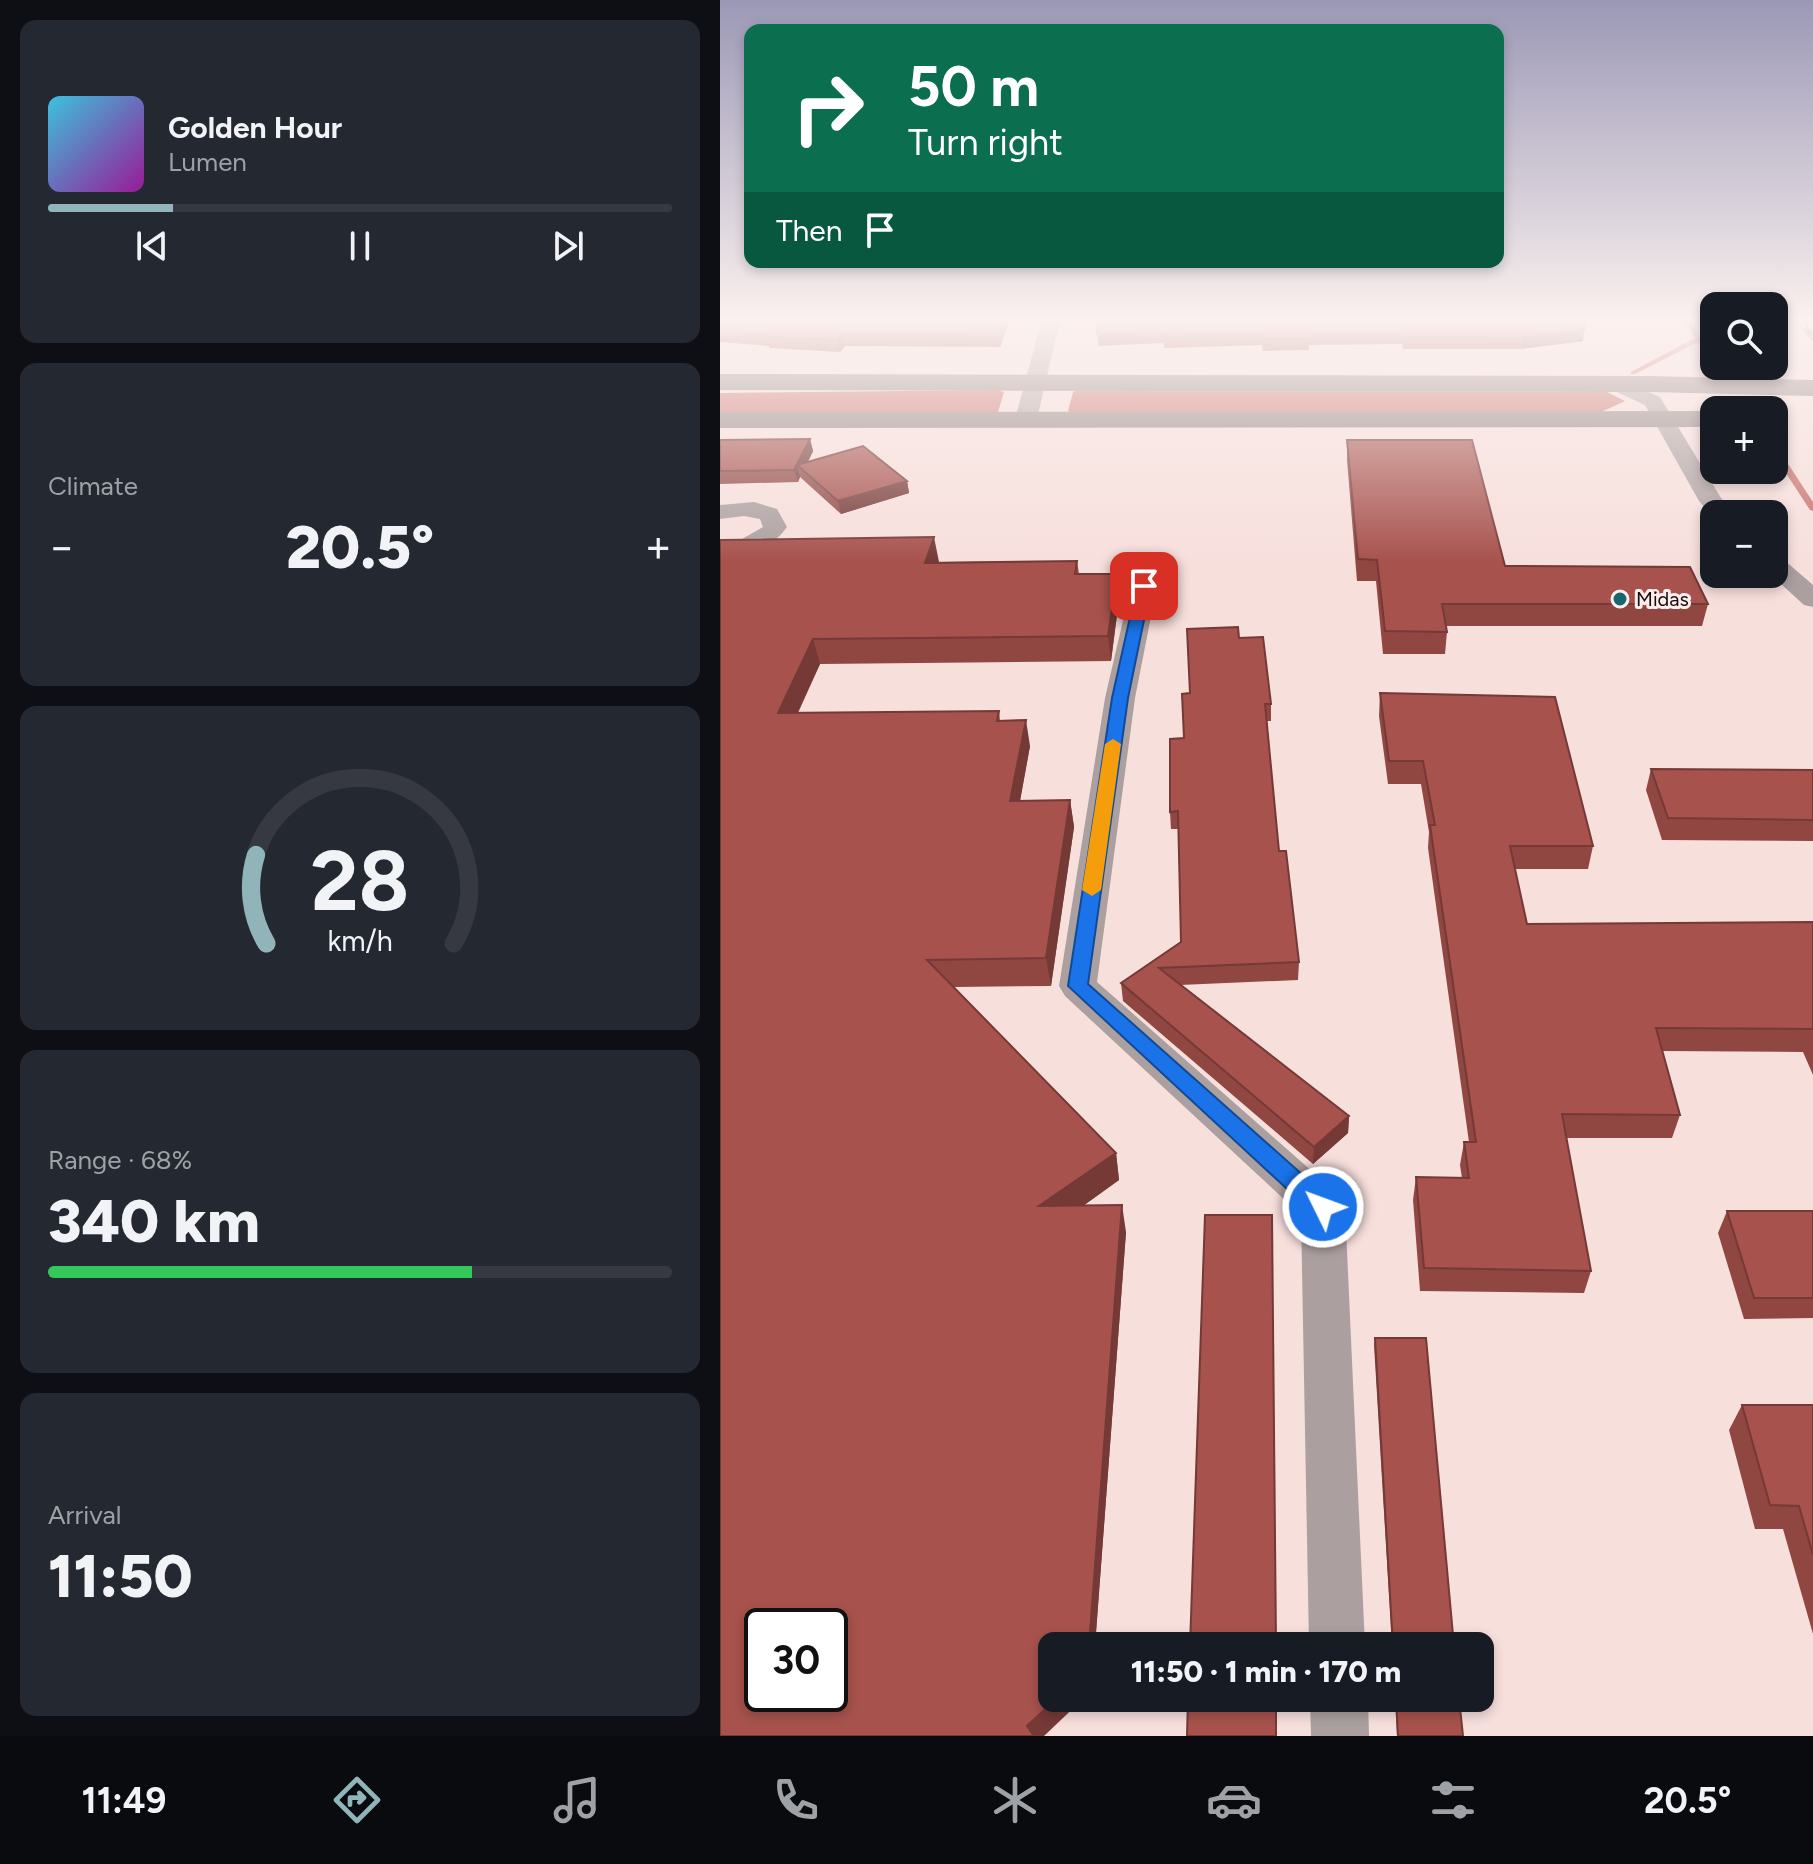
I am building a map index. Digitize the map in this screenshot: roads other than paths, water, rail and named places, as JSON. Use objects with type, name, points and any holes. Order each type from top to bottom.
[{"type":"main road","points":[[720,420],[1700,419]]},
{"type":"street","points":[[1026,419],[1031,400]]},
{"type":"street","points":[[1649,400],[1710,500]]},
{"type":"street","points":[[720,512],[737,509],[763,511],[775,521],[775,527],[761,540],[720,550]]},
{"type":"street","points":[[1788,577],[1813,599]]},
{"type":"street","points":[[1144,586],[1120,698],[1078,986],[1323,1207],[1337,1632]]},
{"type":"street","points":[[1339,1712],[1340,1736]]},
{"type":"waterway","points":[[1788,470],[1813,508]]},
{"type":"place","name":"Midas","points":[[1620,599]]}]
